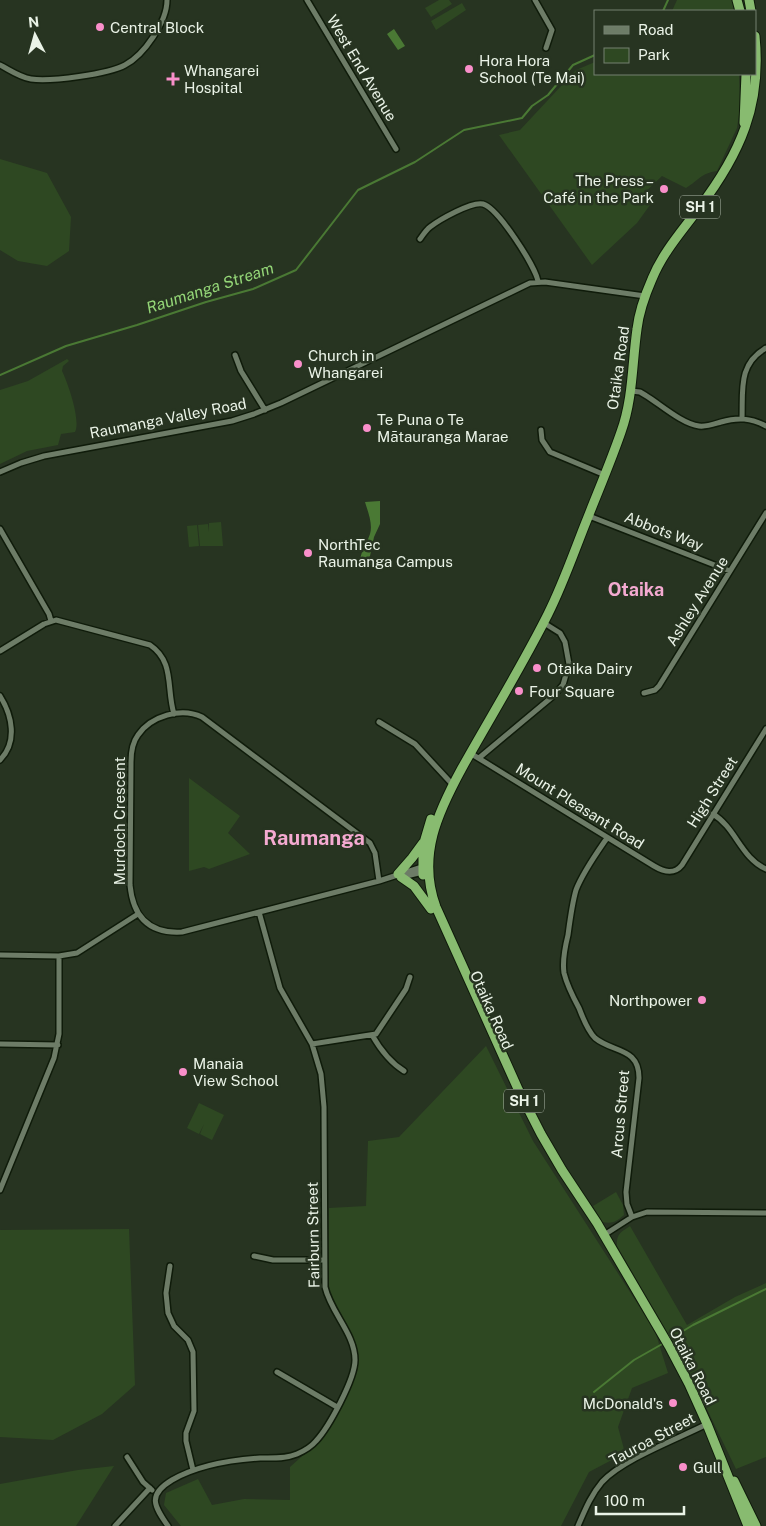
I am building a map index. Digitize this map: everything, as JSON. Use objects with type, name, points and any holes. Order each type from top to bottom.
[{"type":"highway","name":"Otaika Road","points":[[744,131],[746,75]]},
{"type":"highway","name":"Otaika Road","points":[[602,1234],[593,1227],[539,1140],[493,1046],[431,909],[425,889],[425,840],[441,799],[474,756],[554,601],[621,432],[631,391],[637,329],[645,296],[664,254],[724,174],[736,151],[751,109],[755,75]]},
{"type":"highway","name":"Otaika Road","points":[[453,785],[434,828],[424,870],[436,907],[518,1089],[548,1146],[597,1223],[666,1342],[707,1424],[748,1526]]},
{"type":"highway","points":[[425,840],[397,876],[414,886],[431,909]]},
{"type":"highway","name":"Otaika Road","points":[[723,1463],[738,1487],[756,1526]]},
{"type":"street","points":[[0,65],[20,76],[34,79],[52,79],[116,70],[131,61],[149,41],[163,20],[167,0]]},
{"type":"street","name":"West End Avenue","points":[[307,0],[396,149]]},
{"type":"street","points":[[535,0],[552,30],[546,48]]},
{"type":"street","points":[[420,239],[429,228],[443,219],[474,204],[483,204],[491,209],[511,233],[536,273],[538,281]]},
{"type":"street","name":"Raumanga Valley Road","points":[[0,472],[44,456],[232,421],[265,410],[524,285],[538,281],[645,296]]},
{"type":"street","points":[[742,418],[746,367],[757,354],[766,348]]},
{"type":"street","points":[[236,355],[241,371],[265,410]]},
{"type":"street","points":[[631,391],[646,395],[692,425],[705,426],[742,418],[766,426]]},
{"type":"street","points":[[541,430],[542,440],[550,452],[605,475]]},
{"type":"street","name":"Ashley Avenue","points":[[644,693],[656,690],[659,686],[766,513]]},
{"type":"street","name":"Abbots Way","points":[[588,516],[730,571]]},
{"type":"street","points":[[0,528],[49,614],[51,621]]},
{"type":"street","points":[[0,651],[51,621],[60,621],[150,646],[161,654],[167,666],[174,714]]},
{"type":"street","name":"Otaika Road","points":[[474,756],[552,697],[564,685],[569,664],[565,642],[558,631],[544,623]]},
{"type":"street","points":[[0,696],[8,712],[12,731],[9,746],[0,760]]},
{"type":"street","name":"Murdoch Crescent","points":[[138,914],[133,902],[130,885],[131,751],[143,729],[155,721],[185,712],[202,717],[370,843],[375,853],[379,881]]},
{"type":"street","points":[[379,722],[415,744],[453,785]]},
{"type":"street","name":"High Street","points":[[679,869],[766,729]]},
{"type":"street","name":"Mount Pleasant Road","points":[[474,756],[661,870],[669,872],[679,869]]},
{"type":"street","points":[[713,814],[728,826],[751,859],[766,869]]},
{"type":"street","name":"Arcus Street","points":[[607,838],[576,891],[565,952],[564,969],[572,994],[592,1035],[603,1043],[627,1053],[634,1058],[638,1066],[639,1078],[626,1195],[632,1217]]},
{"type":"street","points":[[0,955],[59,956],[77,953],[138,914],[151,926],[166,932],[177,932],[424,870]]},
{"type":"street","name":"Fairburn Street","points":[[157,1492],[165,1484],[193,1470],[244,1460],[288,1457],[296,1454],[315,1442],[337,1407],[354,1369],[354,1351],[348,1335],[327,1297],[325,1287],[324,1107],[321,1074],[312,1044],[280,988],[259,912]]},
{"type":"street","points":[[0,1190],[58,1045],[59,956]]},
{"type":"street","points":[[312,1044],[372,1035],[379,1031],[406,989],[410,978]]},
{"type":"street","points":[[372,1035],[396,1066],[404,1072]]},
{"type":"street","points":[[0,1044],[58,1045]]},
{"type":"street","points":[[602,1234],[632,1217],[647,1212],[766,1213]]},
{"type":"street","points":[[254,1256],[273,1260],[324,1260]]},
{"type":"street","points":[[170,1266],[166,1293],[168,1313],[174,1326],[188,1340],[193,1352],[194,1411],[186,1433],[193,1470]]},
{"type":"street","points":[[277,1372],[337,1407]]},
{"type":"street","name":"Tauroa Street","points":[[578,1526],[594,1494],[612,1473],[707,1424]]},
{"type":"street","points":[[127,1457],[139,1476],[150,1488],[157,1492],[156,1505],[168,1526]]},
{"type":"street","points":[[115,1526],[150,1488]]},
{"type":"green space","points":[[439,0],[449,0],[452,4],[431,17],[425,8]]},
{"type":"green space","points":[[677,0],[732,0],[734,10],[672,10]]},
{"type":"green space","points":[[462,3],[466,10],[436,30],[431,21]]},
{"type":"green space","points":[[594,62],[594,75],[739,75],[740,107],[737,128],[717,171],[704,175],[686,188],[662,176],[640,197],[650,205],[637,223],[592,265],[499,135],[520,130],[576,70]]},
{"type":"green space","points":[[0,159],[47,173],[71,217],[69,251],[47,266],[18,261],[0,250]]},
{"type":"green space","points":[[67,359],[69,361],[63,366],[62,371],[75,411],[75,432],[61,434],[58,445],[27,451],[0,464],[0,390],[28,381]]},
{"type":"green space","points":[[221,522],[223,546],[200,546],[198,525],[208,524],[209,532],[209,523]]},
{"type":"green space","points":[[197,525],[199,546],[189,547],[187,526]]},
{"type":"green space","points":[[189,778],[240,816],[228,833],[250,854],[209,869],[204,867],[189,871]]},
{"type":"green space","points":[[486,1046],[533,1141],[655,1331],[668,1373],[632,1388],[618,1427],[625,1453],[589,1472],[561,1526],[181,1526],[164,1505],[166,1493],[198,1479],[212,1505],[244,1499],[290,1500],[290,1467],[319,1441],[358,1369],[357,1346],[328,1290],[329,1208],[366,1206],[368,1141],[399,1137]]},
{"type":"green space","points":[[199,1103],[224,1115],[212,1140],[200,1134],[204,1124],[199,1134],[187,1128]]},
{"type":"green space","points":[[616,1192],[623,1205],[624,1215],[614,1222],[602,1222],[593,1206]]},
{"type":"green space","points":[[630,1226],[687,1325],[735,1297],[766,1283],[766,1457],[736,1469],[684,1362],[617,1246],[617,1239],[620,1234]]},
{"type":"green space","points":[[129,1229],[135,1385],[102,1414],[53,1440],[0,1437],[0,1230]]},
{"type":"green space","points":[[114,1466],[76,1526],[0,1526],[0,1484],[78,1470]]},
{"type":"shaded area","points":[[394,29],[405,46],[398,50],[387,34]]},
{"type":"shaded area","points":[[380,501],[380,524],[374,537],[370,556],[360,566],[362,553],[371,530],[370,518],[365,502]]},
{"type":"waterway","name":"Raumanga Stream","points":[[663,10],[668,0]]},
{"type":"waterway","name":"Raumanga Stream","points":[[0,375],[66,346],[253,289],[296,270],[358,190],[415,162],[464,130],[522,118],[532,106],[548,95],[573,65],[594,55]]},
{"type":"waterway","points":[[670,1339],[693,1325],[766,1289]]},
{"type":"waterway","points":[[594,1392],[634,1360],[664,1343]]},
{"type":"place","name":"Central Block","points":[[100,27]]},
{"type":"place","name":"Hora Hora School (Te Mai)","points":[[469,69]]},
{"type":"place","name":"Whangarei Hospital","points":[[173,79]]},
{"type":"place","name":"The Press – Café in the Park","points":[[664,189]]},
{"type":"place","name":"Church in Whangarei","points":[[298,364]]},
{"type":"place","name":"Te Puna o Te Mātauranga Marae","points":[[367,428]]},
{"type":"place","name":"NorthTec Raumanga Campus","points":[[308,553]]},
{"type":"place","name":"Otaika Dairy","points":[[537,668]]},
{"type":"place","name":"Four Square","points":[[519,691]]},
{"type":"place","name":"Northpower","points":[[702,1000]]},
{"type":"place","name":"Manaia View School","points":[[183,1072]]},
{"type":"place","name":"McDonald's","points":[[673,1403]]},
{"type":"place","name":"Gull","points":[[683,1467]]},
{"type":"district","name":"Otaika","points":[[636,589]]},
{"type":"district","name":"Raumanga","points":[[314,838]]}]
